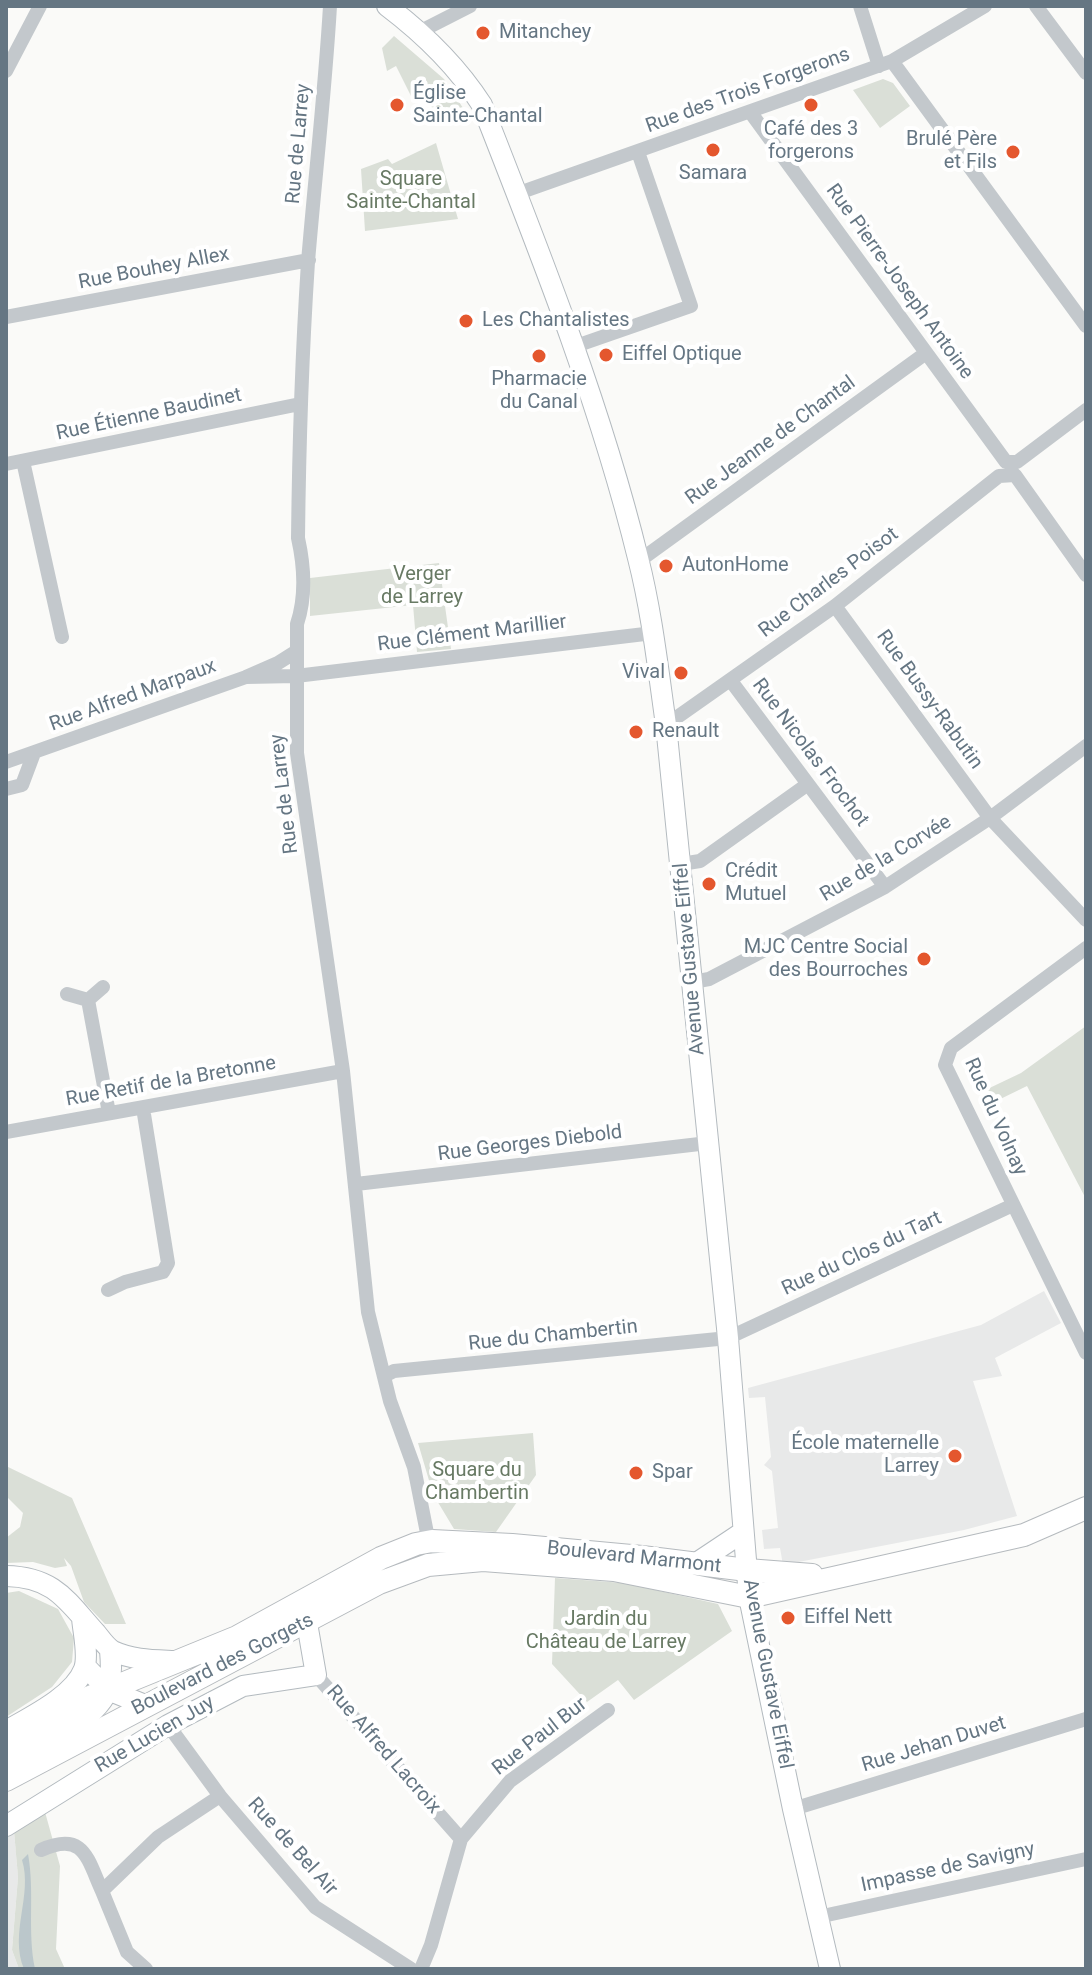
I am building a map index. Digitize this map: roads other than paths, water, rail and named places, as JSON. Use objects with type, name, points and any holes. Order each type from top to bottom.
[{"type":"main road","name":"Avenue Gustave Eiffel","points":[[387,6],[421,31],[468,84],[482,105],[573,347],[622,495],[639,561],[666,725],[681,864],[728,1338],[749,1597],[830,1969]]},
{"type":"main road","points":[[749,1597],[827,1576],[924,1559],[1024,1535],[1086,1508]]},
{"type":"main road","points":[[695,1564],[743,1532]]},
{"type":"main road","name":"Boulevard Marmont","points":[[432,1541],[542,1548],[747,1570]]},
{"type":"main road","name":"Boulevard des Gorgets","points":[[6,1744],[108,1690],[237,1637],[391,1554],[432,1541]]},
{"type":"main road","name":"Boulevard Marmont","points":[[444,1563],[483,1560],[728,1581],[747,1570]]},
{"type":"main road","name":"Boulevard des Gorgets","points":[[6,1780],[387,1579],[444,1563]]},
{"type":"main road","name":"Boulevard Marmont","points":[[614,1570],[749,1597]]},
{"type":"main road","points":[[747,1570],[827,1576]]},
{"type":"main road","points":[[6,1576],[49,1585],[65,1596],[110,1650],[142,1659],[174,1661]]},
{"type":"main road","points":[[300,1626],[313,1596]]},
{"type":"main road","name":"Rue Alfred Lacroix","points":[[272,1617],[300,1626],[303,1654],[314,1666]]},
{"type":"main road","points":[[82,1618],[86,1667],[108,1690],[145,1705]]},
{"type":"main road","points":[[6,1764],[81,1721],[98,1707],[108,1690],[112,1673],[110,1650]]},
{"type":"main road","name":"Rue Lucien Juy","points":[[6,1826],[168,1725],[243,1686],[314,1666]]},
{"type":"main road","points":[[6,1731],[55,1701],[86,1667]]},
{"type":"street","points":[[6,71],[40,6]]},
{"type":"street","name":"Rue de Larrey","points":[[330,6],[300,404],[298,538],[302,557],[302,609],[297,624],[297,753],[343,1071],[368,1312],[384,1376],[414,1467],[427,1533],[444,1563]]},
{"type":"street","points":[[421,31],[470,6]]},
{"type":"street","points":[[860,6],[885,63],[1086,326]]},
{"type":"street","name":"Rue des Trois Forgerons","points":[[516,194],[885,63],[985,6]]},
{"type":"street","points":[[1036,6],[1086,73]]},
{"type":"street","name":"Rue Pierre-Joseph Antoine","points":[[751,113],[1006,462],[1017,468],[1086,575]]},
{"type":"street","points":[[573,347],[691,306],[638,152]]},
{"type":"street","name":"Rue Bouhey Allex","points":[[6,317],[309,260]]},
{"type":"street","name":"Rue Jeanne de Chantal","points":[[639,561],[926,353]]},
{"type":"street","name":"Rue Étienne Baudinet","points":[[6,464],[300,404]]},
{"type":"street","name":"Rue Charles Poisot","points":[[666,725],[835,606],[999,476],[1017,468],[1086,410]]},
{"type":"street","points":[[23,461],[62,637]]},
{"type":"street","name":"Rue Bussy-Rabutin","points":[[835,606],[990,818],[1086,920]]},
{"type":"street","name":"Rue Clément Marillier","points":[[296,676],[653,633]]},
{"type":"street","name":"Rue Alfred Marpaux","points":[[6,762],[246,677],[297,651]]},
{"type":"street","name":"Rue Alfred Marpaux","points":[[246,677],[296,676]]},
{"type":"street","name":"Rue Nicolas Frochot","points":[[731,681],[885,887]]},
{"type":"street","name":"Rue de la Corvée","points":[[693,982],[709,979],[885,887],[990,818],[1086,746]]},
{"type":"street","name":"Rue Alfred Marpaux","points":[[6,789],[22,785],[34,753]]},
{"type":"street","points":[[681,864],[700,861],[808,784]]},
{"type":"street","name":"Rue du Volnay","points":[[1084,1343],[945,1065],[951,1048],[1086,948]]},
{"type":"street","points":[[88,1000],[103,987]]},
{"type":"street","points":[[67,994],[88,1000]]},
{"type":"street","points":[[88,1000],[109,1113]]},
{"type":"street","name":"Rue Retif de la Bretonne","points":[[6,1132],[343,1071]]},
{"type":"street","points":[[108,1290],[163,1272],[168,1263],[143,1108]]},
{"type":"street","name":"Rue Georges Diebold","points":[[356,1184],[708,1143]]},
{"type":"street","name":"Rue du Clos du Tart","points":[[728,1338],[1013,1205]]},
{"type":"street","name":"Rue du Chambertin","points":[[384,1376],[394,1371],[728,1338]]},
{"type":"street","name":"Rue Alfred Lacroix","points":[[314,1666],[461,1839]]},
{"type":"street","name":"Rue Paul Bur","points":[[421,1969],[431,1945],[461,1839],[510,1781],[608,1710]]},
{"type":"street","name":"Rue Jehan Duvet","points":[[793,1809],[1086,1719]]},
{"type":"street","name":"Rue de Bel Air","points":[[168,1725],[220,1796],[315,1907],[411,1969]]},
{"type":"street","points":[[102,1891],[158,1837],[220,1796]]},
{"type":"street","points":[[41,1850],[59,1842],[84,1850],[127,1952],[146,1969]]},
{"type":"street","name":"Impasse de Savigny","points":[[818,1917],[1086,1859]]},
{"type":"place","name":"Mitanchey","points":[[483,33]]},
{"type":"place","name":"Église Sainte-Chantal","points":[[397,105]]},
{"type":"place","name":"Café des 3 forgerons","points":[[811,105]]},
{"type":"place","name":"Samara","points":[[713,150]]},
{"type":"place","name":"Brulé Père et Fils","points":[[1013,152]]},
{"type":"place","name":"Les Chantalistes","points":[[466,321]]},
{"type":"place","name":"Eiffel Optique","points":[[606,355]]},
{"type":"place","name":"Pharmacie du Canal","points":[[539,356]]},
{"type":"place","name":"AutonHome","points":[[666,566]]},
{"type":"place","name":"Vival","points":[[681,673]]},
{"type":"place","name":"Renault","points":[[636,732]]},
{"type":"place","name":"Crédit Mutuel","points":[[709,884]]},
{"type":"place","name":"MJC Centre Social des Bourroches","points":[[924,959]]},
{"type":"place","name":"École maternelle Larrey","points":[[955,1456]]},
{"type":"place","name":"Spar","points":[[636,1473]]},
{"type":"place","name":"Eiffel Nett","points":[[788,1618]]},
{"type":"park label","name":"Square Sainte-Chantal","points":[[411,192]]},
{"type":"park label","name":"Verger de Larrey","points":[[422,586]]},
{"type":"park label","name":"Square du Chambertin","points":[[477,1482]]},
{"type":"park label","name":"Jardin du Château de Larrey","points":[[606,1632]]}]
